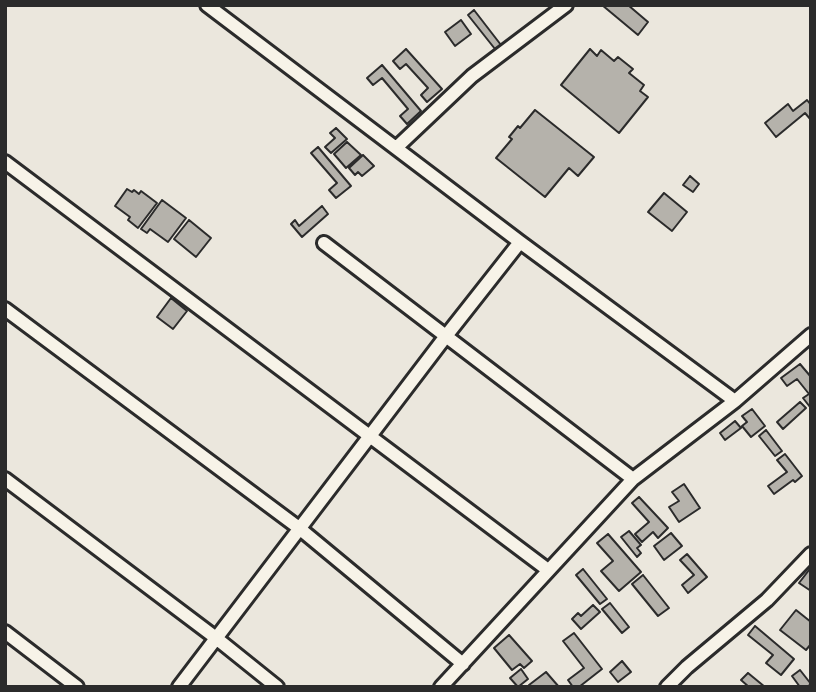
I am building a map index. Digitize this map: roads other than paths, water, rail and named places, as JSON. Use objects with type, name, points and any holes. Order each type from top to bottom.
[{"type":"street","points":[[207,5],[735,401]]},
{"type":"street","points":[[396,148],[472,76],[566,5]]},
{"type":"street","points":[[5,162],[548,570]]},
{"type":"street","points":[[180,687],[369,436],[520,242]]},
{"type":"street","points":[[324,243],[633,479]]},
{"type":"street","points":[[5,309],[299,528],[463,664]]},
{"type":"street","points":[[441,687],[633,479],[735,401],[811,335]]},
{"type":"street","points":[[5,478],[277,687]]},
{"type":"street","points":[[667,687],[767,600],[811,554]]},
{"type":"street","points":[[5,632],[77,687]]}]
